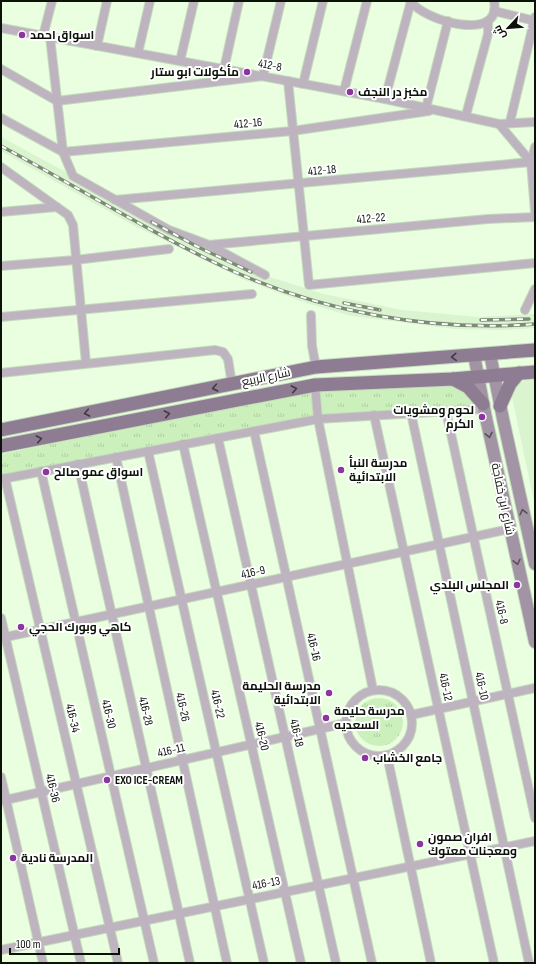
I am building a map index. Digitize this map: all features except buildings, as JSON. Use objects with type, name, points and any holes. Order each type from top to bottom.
[{"type":"main road","name":"شارع الربيع","points":[[1,430],[316,367],[535,350]]},
{"type":"main road","name":"شارع الربيع","points":[[1,446],[315,385],[453,379],[535,372]]},
{"type":"main road","points":[[500,406],[510,384],[519,373]]},
{"type":"main road","points":[[453,379],[468,387],[484,406]]},
{"type":"street","points":[[52,1],[47,36],[63,152],[73,176],[169,230],[209,245],[265,275]]},
{"type":"street","points":[[97,46],[107,1]]},
{"type":"street","points":[[138,53],[150,1]]},
{"type":"street","points":[[180,61],[194,1]]},
{"type":"street","points":[[224,69],[239,1]]},
{"type":"street","points":[[1,69],[57,101],[263,76],[281,1]]},
{"type":"street","points":[[303,84],[323,1]]},
{"type":"street","points":[[344,91],[367,1]]},
{"type":"street","points":[[411,1],[416,8],[423,12],[448,21],[478,25],[482,25],[488,21],[494,11],[494,1]]},
{"type":"street","points":[[385,99],[411,1]]},
{"type":"street","points":[[494,11],[535,20],[510,122]]},
{"type":"street","points":[[426,108],[448,21]]},
{"type":"street","points":[[466,115],[488,34],[488,21]]},
{"type":"street","name":"412-8","points":[[1,28],[344,91],[466,115],[499,124],[510,122],[535,122]]},
{"type":"street","points":[[288,81],[309,285],[535,263]]},
{"type":"street","name":"412-16","points":[[63,152],[292,131],[435,110]]},
{"type":"street","points":[[1,118],[63,152]]},
{"type":"street","points":[[499,124],[531,162]]},
{"type":"street","points":[[535,147],[531,162],[535,211]]},
{"type":"street","name":"412-18","points":[[115,200],[531,162]]},
{"type":"street","points":[[1,167],[68,215],[72,225],[86,363]]},
{"type":"street","points":[[1,212],[57,208]]},
{"type":"street","name":"412-22","points":[[209,245],[488,219],[535,217]]},
{"type":"street","points":[[1,266],[75,260],[169,249]]},
{"type":"street","points":[[525,310],[535,289]]},
{"type":"street","points":[[1,317],[252,294]]},
{"type":"street","points":[[311,315],[312,346],[316,367]]},
{"type":"street","points":[[1,373],[215,350],[223,352],[228,359],[232,384]]},
{"type":"street","name":"شارع ابن خفاجة","points":[[490,354],[535,564]]},
{"type":"street","name":"شارع ابن خفاجة","points":[[474,355],[535,642]]},
{"type":"street","points":[[315,385],[318,419],[373,690]]},
{"type":"street","points":[[3,478],[318,419],[446,411],[484,406],[490,403],[500,406]]},
{"type":"street","name":"416-8","points":[[446,411],[535,818]]},
{"type":"street","name":"416-10","points":[[411,413],[529,963]]},
{"type":"street","name":"416-12","points":[[374,415],[494,963]]},
{"type":"street","name":"416-16","points":[[254,431],[372,963]]},
{"type":"street","name":"416-18","points":[[218,438],[336,963]]},
{"type":"street","name":"416-20","points":[[183,444],[301,963]]},
{"type":"street","name":"416-22","points":[[148,451],[264,963]]},
{"type":"street","name":"416-26","points":[[116,457],[227,963]]},
{"type":"street","name":"416-28","points":[[78,464],[190,963]]},
{"type":"street","name":"416-30","points":[[41,471],[154,963]]},
{"type":"street","name":"416-34","points":[[3,478],[118,963]]},
{"type":"street","name":"416-9","points":[[3,638],[510,529]]},
{"type":"street","name":"416-36","points":[[1,618],[3,638],[81,963]]},
{"type":"street","points":[[411,714],[535,688]]},
{"type":"street","points":[[373,690],[392,692],[401,698],[407,705],[411,714],[412,725],[410,735],[397,751],[387,755],[377,756],[368,754],[359,749],[352,742],[346,723],[347,714],[354,702],[364,693],[373,690]]},
{"type":"street","name":"416-11","points":[[4,800],[346,723]]},
{"type":"street","points":[[387,755],[431,963]]},
{"type":"street","points":[[1,777],[4,800],[43,963]]},
{"type":"street","name":"416-13","points":[[1,949],[535,841]]},
{"type":"shaded area","points":[[1,137],[198,243],[270,277],[324,294],[402,310],[479,317],[535,314],[535,328],[504,330],[455,329],[351,316],[306,303],[247,281],[131,224],[1,151]]},
{"type":"shaded area","points":[[528,380],[535,380],[535,507],[512,397],[519,383]]},
{"type":"green space","points":[[452,382],[482,408],[322,416],[1,477],[1,454],[318,389]]},
{"type":"green space","points":[[379,698],[388,700],[396,705],[401,713],[403,722],[401,731],[396,739],[388,744],[379,746],[370,744],[362,739],[357,731],[355,722],[357,713],[362,705],[370,700]]},
{"type":"railway","points":[[1,146],[197,254],[226,268],[300,296],[377,316],[416,321],[456,325],[496,326],[535,324]]},
{"type":"railway","points":[[152,222],[196,246],[251,272]]},
{"type":"railway","points":[[344,303],[380,310]]},
{"type":"railway","points":[[481,320],[529,319]]},
{"type":"place","name":"اسواق احمد","points":[[22,35]]},
{"type":"place","name":"مأكولات ابو ستار","points":[[247,72]]},
{"type":"place","name":"مخبز در النجف","points":[[350,92]]},
{"type":"place","name":"لحوم ومشويات الكرم","points":[[482,417]]},
{"type":"place","name":"مدرسة النبأ الابتدائية","points":[[341,470]]},
{"type":"place","name":"اسواق عمو صالح","points":[[46,472]]},
{"type":"place","name":"المجلس البلدي","points":[[517,585]]},
{"type":"place","name":"كاهي وبورك الحجي","points":[[21,627]]},
{"type":"place","name":"مدرسة الحليمة الابتدائية","points":[[329,693]]},
{"type":"place","name":"مدرسة حليمة السعديه","points":[[326,718]]},
{"type":"place","name":"جامع الخشاب","points":[[365,758]]},
{"type":"place","name":"EXO ICE-CREAM","points":[[107,780]]},
{"type":"place","name":"افران صمون ومعجنات معتوكَ","points":[[420,844]]},
{"type":"place","name":"المدرسة نادية","points":[[13,858]]}]
